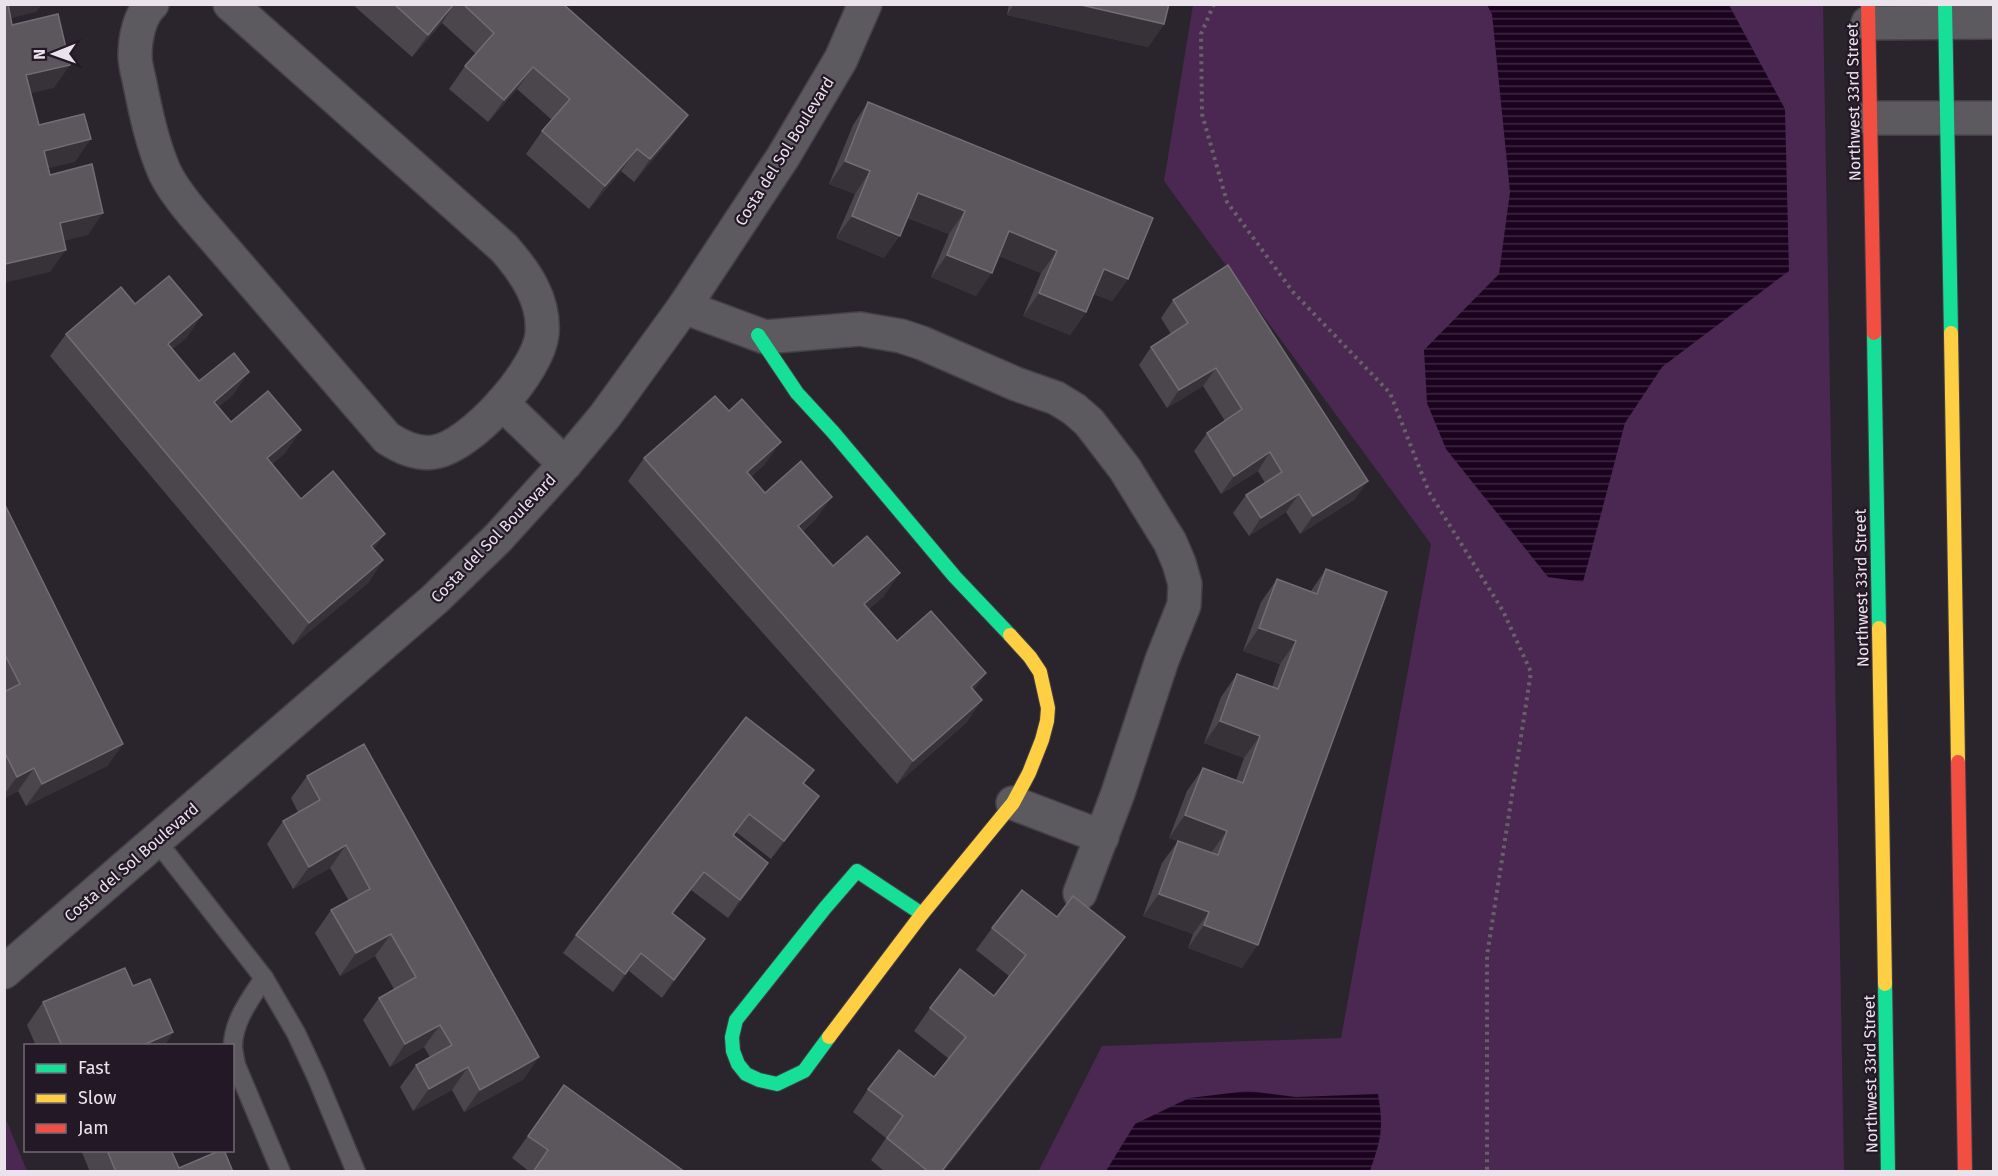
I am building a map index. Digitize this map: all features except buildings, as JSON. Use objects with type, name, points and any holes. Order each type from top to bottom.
[{"type":"street","points":[[152,4],[146,10],[137,37],[135,58],[143,100],[165,172],[178,195],[387,438],[402,447],[421,453],[449,448],[466,438],[502,403],[529,367],[538,349],[542,335],[542,319],[538,299],[530,282],[504,248],[230,4]]},
{"type":"street","name":"Costa del Sol Boulevard","points":[[4,972],[435,599],[498,538],[565,464],[605,416],[684,307],[783,157],[841,59],[865,4]]},
{"type":"street","points":[[1868,14],[1945,14],[1994,22]]},
{"type":"street","name":"Northwest 33rd Street","points":[[1868,14],[1888,1172]]},
{"type":"street","points":[[1945,14],[1965,1172]]},
{"type":"street","points":[[1870,118],[1994,118]]},
{"type":"street","points":[[684,307],[758,336],[861,329],[901,336],[922,343],[1016,384],[1056,398],[1074,409],[1089,422],[1125,469],[1170,542],[1185,584],[1184,605],[1162,660],[1102,837],[1080,893]]},
{"type":"street","points":[[758,336],[797,393],[955,577],[1030,657],[1040,672],[1048,708],[1047,722],[1029,773],[1012,803],[922,914],[804,1071],[777,1084],[746,1074],[738,1064],[733,1051],[732,1037],[736,1020],[857,871],[922,914]]},
{"type":"street","points":[[502,403],[565,464]]},
{"type":"street","points":[[1012,803],[1102,837]]},
{"type":"lane","points":[[156,840],[264,978],[296,1033],[356,1172]]},
{"type":"lane","points":[[232,1044],[244,1009],[264,978]]},
{"type":"lane","points":[[234,1056],[281,1172]]},
{"type":"path","points":[[1214,4],[1201,34],[1202,114],[1227,202],[1293,292],[1390,393],[1429,492],[1503,611],[1531,672],[1487,956],[1486,1172]]},
{"type":"shaded area","points":[[1193,5],[1823,5],[1844,1171],[1038,1172],[1102,1046],[1341,1038],[1431,544],[1164,181]]},
{"type":"shaded area","points":[[1487,5],[1729,5],[1785,109],[1789,271],[1662,367],[1625,423],[1583,582],[1548,577],[1446,449],[1427,403],[1424,350],[1499,274],[1510,192],[1492,14]]},
{"type":"shaded area","points":[[1248,1091],[1296,1097],[1378,1094],[1381,1116],[1380,1134],[1370,1171],[1106,1171],[1135,1124],[1189,1098]]},
{"type":"shaded area","points":[[5,1117],[27,1171],[5,1171]]},
{"type":"traffic: fast","points":[[1945,4],[1951,333]]},
{"type":"traffic: fast","points":[[1874,333],[1879,628]]},
{"type":"traffic: fast","points":[[758,335],[797,393],[833,432],[955,577],[1010,635]]},
{"type":"traffic: fast","points":[[829,1037],[804,1071],[777,1084],[746,1074],[738,1064],[733,1051],[732,1037],[736,1020],[857,871],[922,914]]},
{"type":"traffic: fast","points":[[1885,984],[1888,1172]]},
{"type":"traffic: slow","points":[[1951,333],[1958,762]]},
{"type":"traffic: slow","points":[[1879,628],[1885,984]]},
{"type":"traffic: slow","points":[[829,1037],[922,914],[1013,803],[1029,773],[1042,740],[1048,708],[1040,672],[1010,635]]},
{"type":"traffic: jam","points":[[1868,4],[1874,333]]},
{"type":"traffic: jam","points":[[1958,762],[1965,1172]]}]
